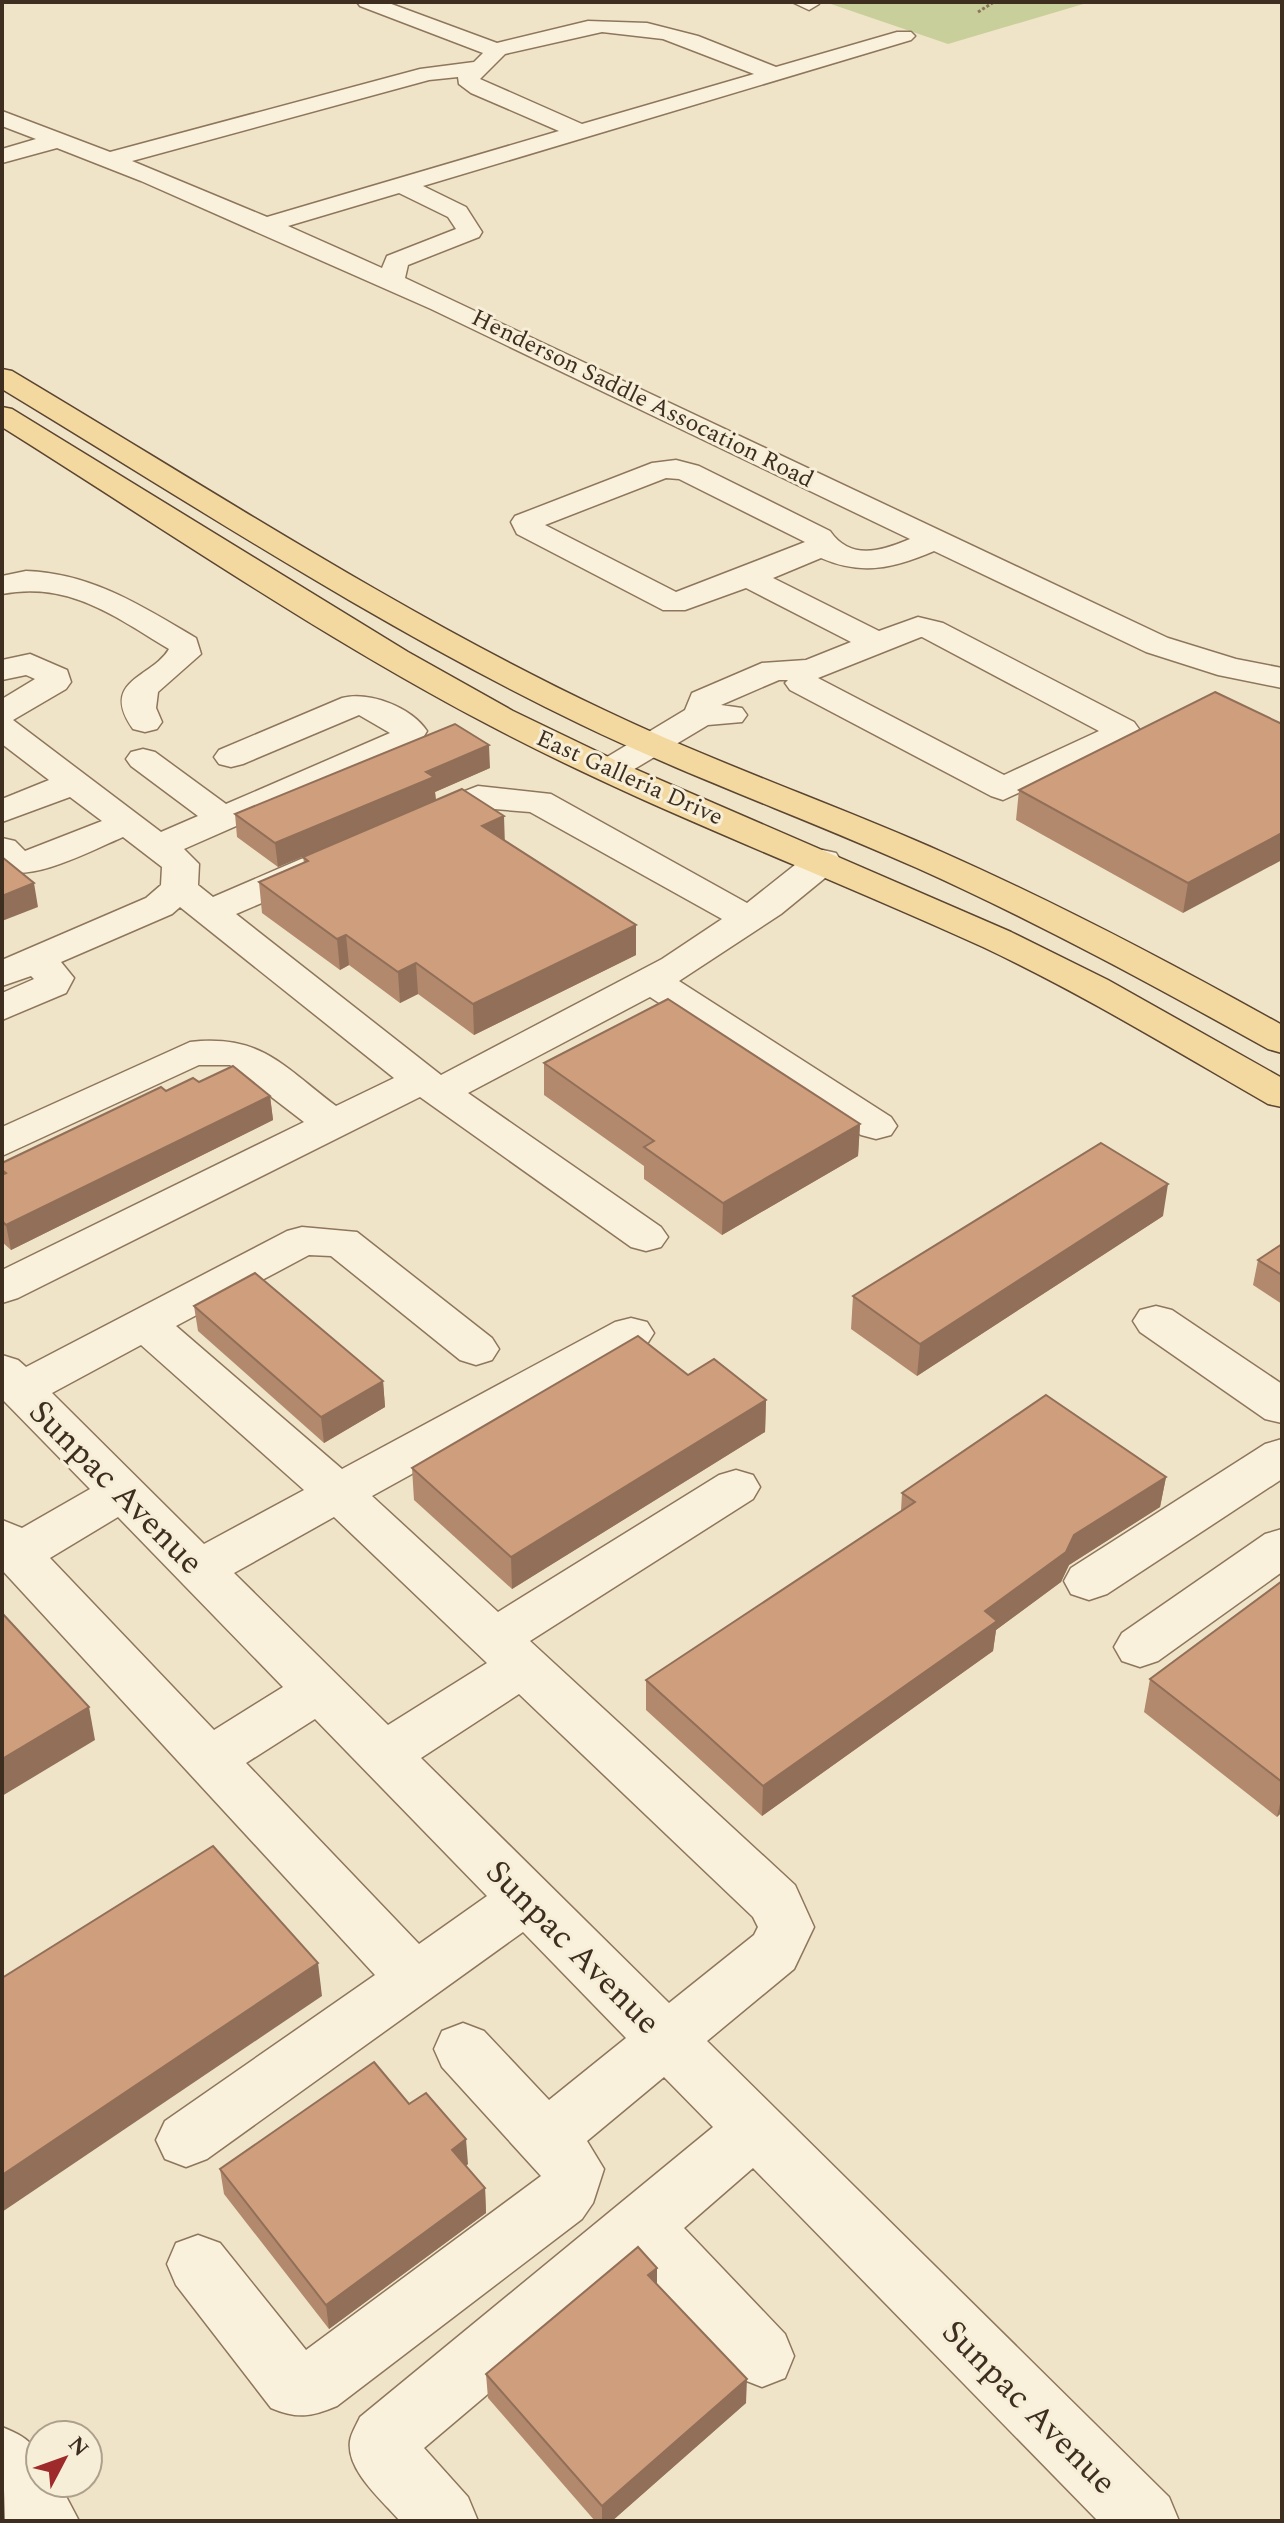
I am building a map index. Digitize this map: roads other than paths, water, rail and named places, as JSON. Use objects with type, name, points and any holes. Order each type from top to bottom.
[{"type":"main road","name":"East Galleria Drive","points":[[2,377],[468,652],[652,744],[1007,895],[1146,965],[1282,1041]]},
{"type":"main road","name":"East Galleria Drive","points":[[2,415],[448,690],[609,770],[998,940],[1094,988],[1282,1095]]},
{"type":"street","points":[[367,2],[493,51],[587,28],[619,26],[678,37],[774,74]]},
{"type":"street","points":[[266,225],[904,36]]},
{"type":"street","points":[[493,51],[495,54],[475,68],[467,79],[479,88],[580,132]]},
{"type":"street","points":[[109,160],[428,74],[475,68]]},
{"type":"street","name":"Henderson Saddle Assocation Road","points":[[2,118],[392,278],[1157,645],[1230,668],[1282,678]]},
{"type":"street","points":[[2,156],[59,140]]},
{"type":"street","points":[[392,278],[396,261],[470,232],[467,221],[457,212],[401,185]]},
{"type":"street","points":[[662,469],[676,469],[819,537],[822,542],[748,577],[674,603],[528,528],[526,522],[662,469]]},
{"type":"street","points":[[819,546],[850,561],[865,564],[885,560],[935,539]]},
{"type":"street","points":[[748,577],[875,642]]},
{"type":"street","points":[[2,585],[28,579],[63,583],[111,602],[185,645],[185,654],[176,665],[148,681],[140,692],[138,708],[145,722]]},
{"type":"street","points":[[609,770],[701,715],[734,714],[806,677],[875,642],[918,627],[932,630],[1122,729],[1117,735],[1003,789],[806,677]]},
{"type":"street","points":[[2,670],[30,664],[55,677],[54,682],[4,729],[181,864],[185,900],[431,1086],[646,1237]]},
{"type":"street","points":[[159,846],[406,739],[410,731],[365,705],[354,705],[231,757]]},
{"type":"street","points":[[143,759],[224,819]]},
{"type":"street","points":[[2,811],[74,783]]},
{"type":"street","points":[[393,833],[478,797],[538,802],[749,919]]},
{"type":"street","points":[[2,849],[19,864],[40,860],[128,823]]},
{"type":"street","points":[[19,966],[185,900],[351,851]]},
{"type":"street","points":[[2,1288],[333,1124],[431,1086],[652,981],[749,919],[823,861]]},
{"type":"street","points":[[2,1008],[52,985],[55,978],[19,966]]},
{"type":"street","points":[[652,981],[876,1126]]},
{"type":"street","points":[[2,1143],[190,1054],[218,1051],[242,1055],[333,1124]]},
{"type":"street","points":[[11,1380],[145,1323],[302,1241],[342,1242],[476,1349]]},
{"type":"street","points":[[1156,1321],[1282,1407]]},
{"type":"street","points":[[145,1323],[338,1493],[775,1902],[786,1927],[774,1952],[546,2138]]},
{"type":"street","points":[[199,1569],[631,1333]]},
{"type":"street","name":"Sunpac Avenue","points":[[11,1380],[1145,2521]]},
{"type":"street","points":[[1089,1581],[1282,1456]]},
{"type":"street","points":[[384,1755],[508,1653],[736,1487]]},
{"type":"street","points":[[122,1492],[9,1546],[212,1758],[415,1979]]},
{"type":"street","points":[[1140,1647],[1282,1547]]},
{"type":"street","points":[[212,1758],[319,1690]]},
{"type":"street","points":[[186,2140],[526,1899]]},
{"type":"street","points":[[198,2264],[294,2386],[314,2384],[560,2199],[571,2183],[574,2169],[463,2049]]},
{"type":"street","points":[[444,2521],[384,2452],[383,2440],[756,2129]]},
{"type":"street","points":[[640,2225],[762,2356]]},
{"type":"street","points":[[2,2460],[45,2521]]}]
